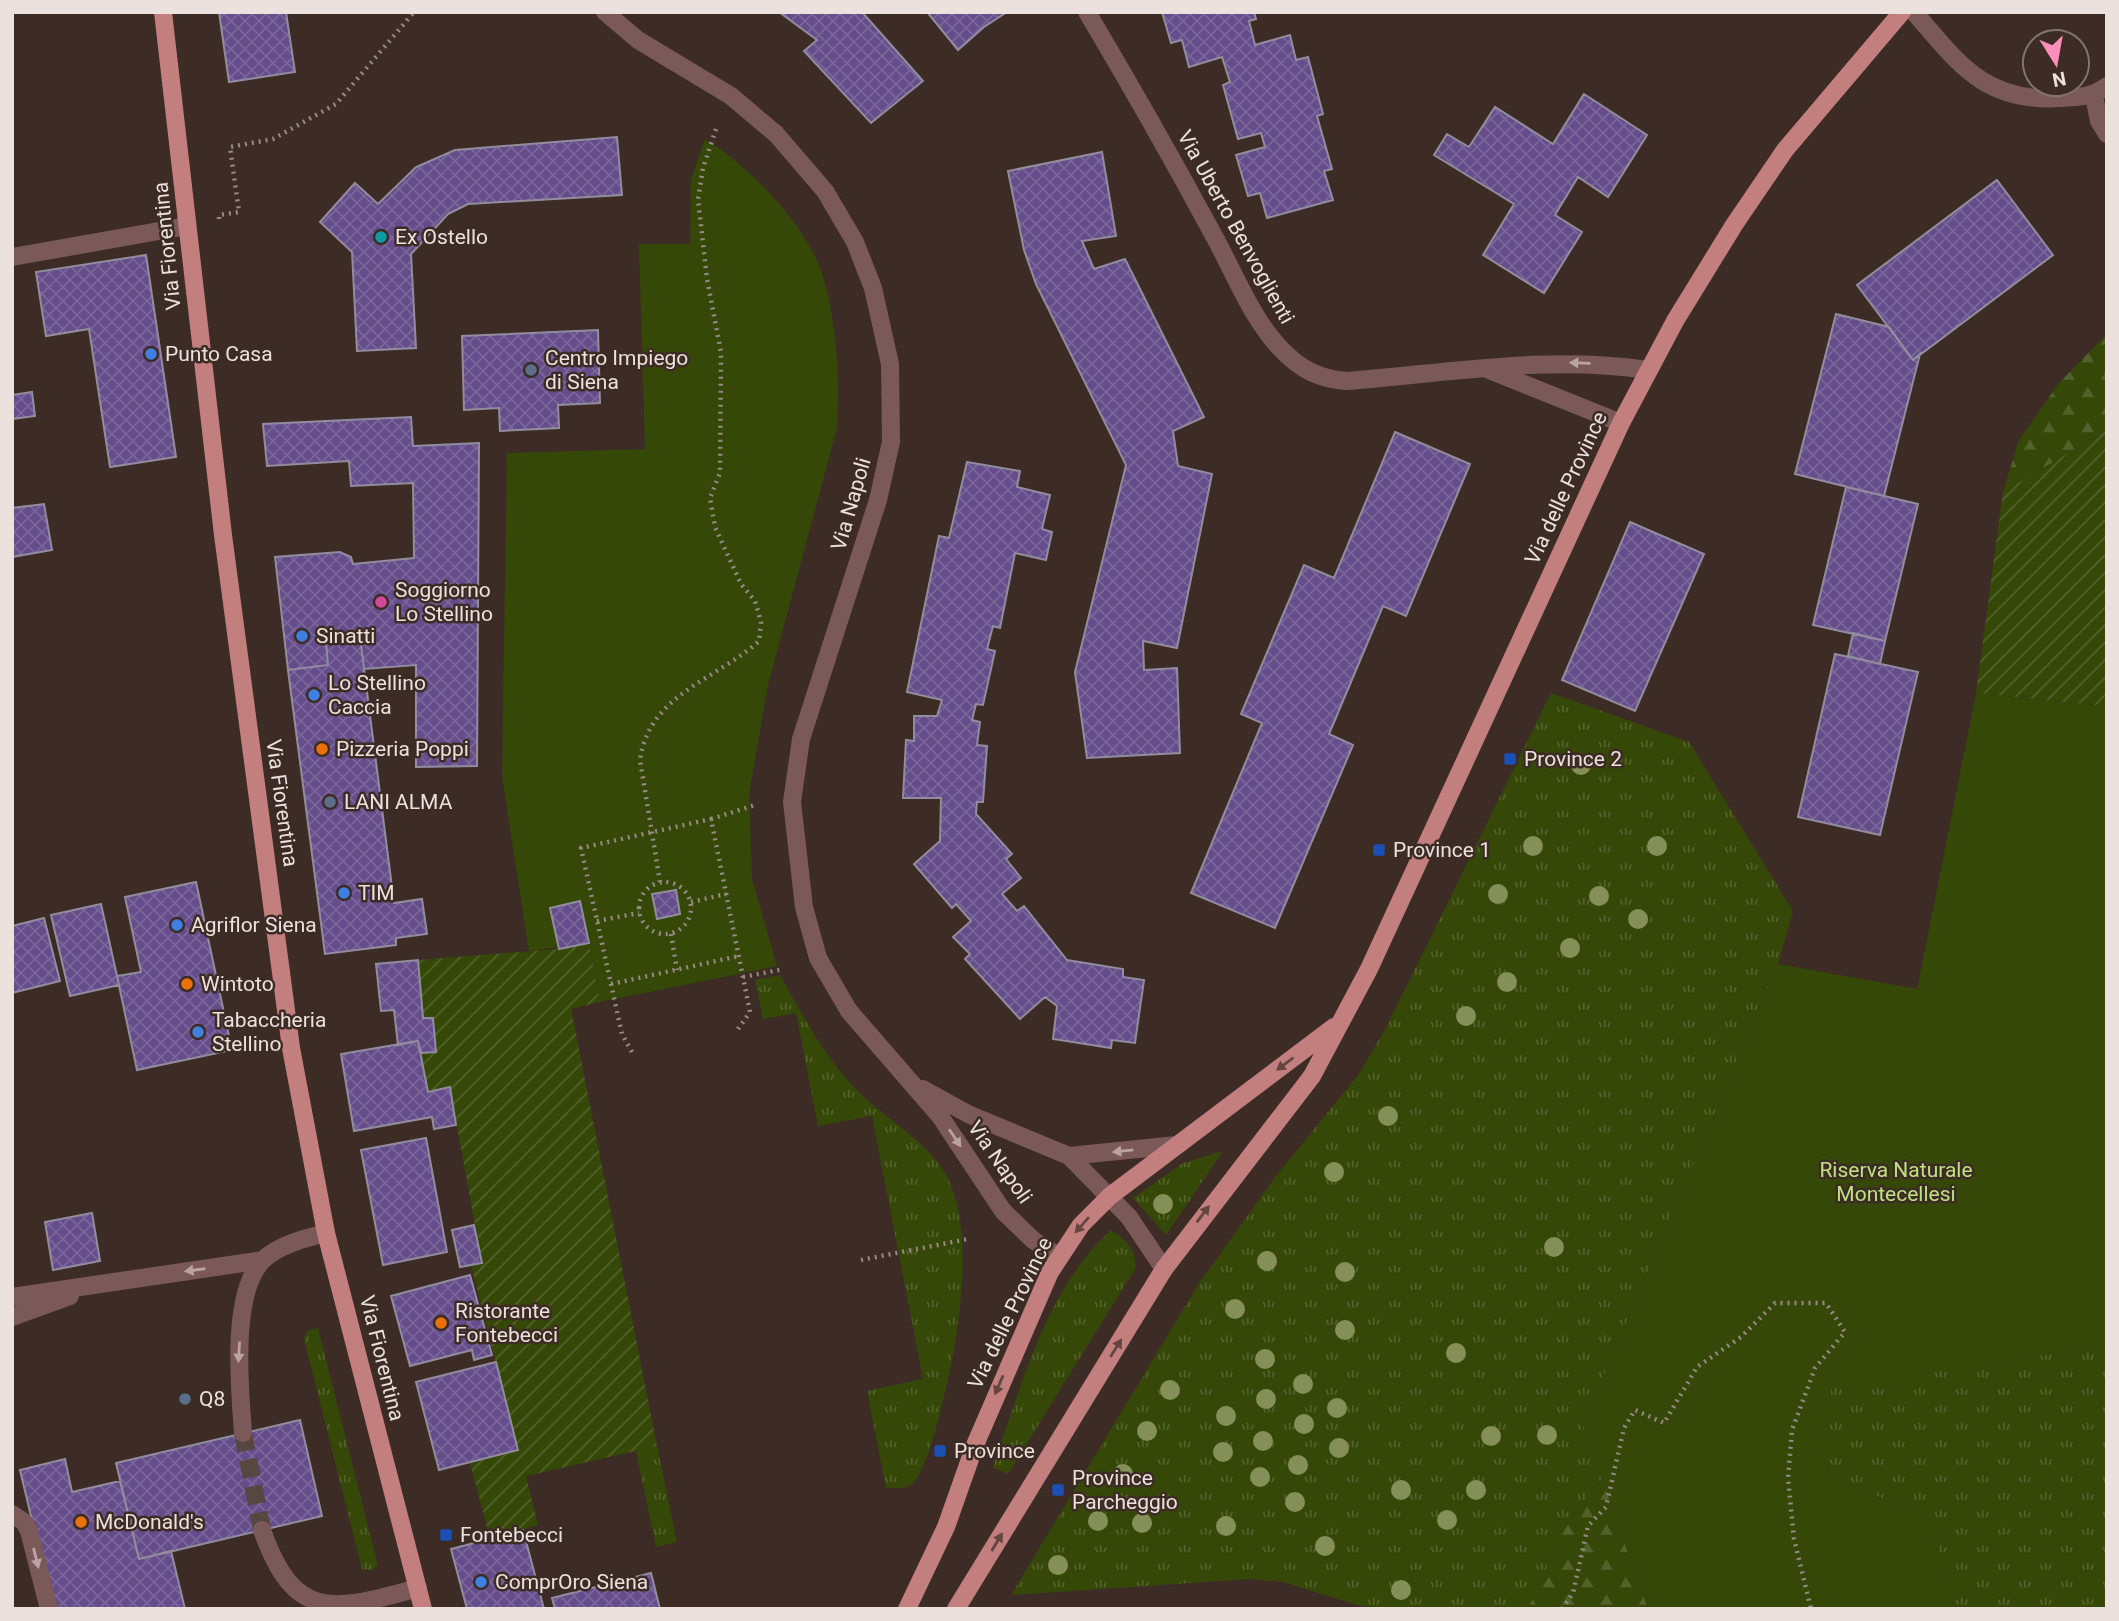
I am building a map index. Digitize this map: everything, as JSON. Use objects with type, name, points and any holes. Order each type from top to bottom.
[{"type":"main road","name":"Via Fiorentina","points":[[163,12],[223,535],[291,1048],[326,1233],[425,1609]]},
{"type":"main road","name":"Via delle Province","points":[[956,1609],[1164,1269],[1247,1157],[1300,1093],[1406,891],[1621,423],[1648,370],[1734,225],[1785,150],[1902,12]]},
{"type":"main road","name":"Via delle Province","points":[[906,1609],[946,1527],[975,1445],[1020,1334],[1058,1256],[1081,1225],[1110,1196],[1339,1023]]},
{"type":"street","name":"Via Napoli","points":[[605,12],[638,40],[731,96],[795,154],[839,213],[864,264],[881,314],[893,390],[891,442],[886,470],[801,739],[792,802],[803,907],[818,958],[849,1010],[940,1116],[1003,1211],[1033,1240],[1058,1256]]},
{"type":"street","name":"Via Uberto Benvoglienti","points":[[1087,12],[1149,117],[1257,315],[1279,348],[1299,366],[1316,376],[1348,381],[1547,362],[1612,365],[1648,370]]},
{"type":"street","points":[[1914,12],[1963,68],[1997,90],[2033,98],[2100,91],[2099,121],[2107,134]]},
{"type":"street","points":[[12,257],[187,226]]},
{"type":"street","name":"Via Uberto Benvoglienti","points":[[1486,368],[1621,423]]},
{"type":"street","name":"Via Napoli","points":[[914,1084],[968,1114],[1069,1156],[1110,1196],[1142,1233],[1164,1269]]},
{"type":"street","name":"Via Napoli","points":[[1069,1156],[1177,1145]]},
{"type":"street","points":[[12,1297],[263,1260],[290,1244],[326,1233]]},
{"type":"street","points":[[243,1433],[239,1377],[242,1318],[252,1275],[263,1260]]},
{"type":"street","points":[[12,1317],[110,1282]]},
{"type":"street","points":[[12,1514],[24,1522],[29,1531],[48,1609]]},
{"type":"street","points":[[262,1530],[278,1574],[300,1599],[332,1608],[356,1607],[418,1588]]},
{"type":"path","points":[[220,227],[219,215],[239,212],[230,147],[273,139],[336,104],[414,12]]},
{"type":"path","points":[[660,881],[640,760],[643,741],[653,719],[689,687],[739,659],[759,641],[760,632],[755,601],[741,584],[715,527],[710,498],[720,473],[721,352],[707,279],[698,199],[702,168],[716,129]]},
{"type":"path","points":[[632,1052],[622,1034],[581,848],[711,819],[755,805]]},
{"type":"path","points":[[711,819],[750,1012],[738,1029]]},
{"type":"path","points":[[660,881],[683,888],[691,902],[690,918],[685,925],[671,934],[650,930],[639,913],[639,904],[646,889],[660,881]]},
{"type":"path","points":[[691,902],[726,894]]},
{"type":"path","points":[[597,921],[639,913]]},
{"type":"path","points":[[671,934],[677,970]]},
{"type":"path","points":[[611,984],[738,956]]},
{"type":"path","points":[[743,977],[784,969]]},
{"type":"path","points":[[860,1260],[968,1239]]},
{"type":"path","points":[[1562,1609],[1573,1592],[1588,1526],[1606,1507],[1624,1428],[1634,1410],[1664,1423],[1697,1367],[1741,1337],[1775,1303],[1826,1303],[1844,1332],[1815,1368],[1792,1430],[1788,1478],[1794,1539],[1811,1609]]},
{"type":"green space","points":[[705,139],[759,182],[792,219],[805,239],[824,280],[836,353],[837,428],[768,685],[749,794],[752,879],[777,966],[600,1002],[589,943],[529,951],[502,776],[507,453],[645,449],[639,244],[690,244],[691,179]]},
{"type":"green space","points":[[2107,334],[2107,430],[2003,492],[2019,440],[2059,383]]},
{"type":"green space","points":[[2107,430],[2107,710],[2095,705],[1976,693],[2003,492]]},
{"type":"green space","points":[[1551,693],[1689,742],[1793,911],[1778,964],[1583,1425],[1602,1478],[1566,1525],[1528,1609],[1382,1609],[1357,1605],[1283,1582],[1250,1579],[1011,1595],[1198,1285],[1276,1176],[1359,1074],[1386,1028]]},
{"type":"green space","name":"Riserva Naturale Montecellesi","points":[[1976,693],[2095,705],[2107,710],[2107,1345],[1831,1388],[1826,1473],[1931,1521],[1954,1609],[1648,1609],[1583,1425],[1778,964],[1917,989]]},
{"type":"green space","points":[[589,943],[600,1002],[571,1009],[657,1446],[526,1476],[538,1525],[490,1538],[470,1463],[518,1450],[471,1265],[482,1263],[450,1088],[428,1092],[421,1053],[435,1052],[423,1018],[418,960],[559,949]]},
{"type":"green space","points":[[780,975],[817,1039],[839,1070],[864,1097],[930,1153],[947,1177],[956,1201],[963,1262],[952,1361],[928,1455],[918,1476],[907,1487],[886,1488],[867,1391],[923,1379],[872,1116],[818,1126],[796,1013],[763,1019],[755,980]]},
{"type":"green space","points":[[1223,1151],[1166,1235],[1133,1198],[1183,1163]]},
{"type":"green space","points":[[1111,1230],[1129,1246],[1134,1256],[1135,1269],[1008,1474],[993,1467],[1038,1340],[1069,1281],[1088,1254]]},
{"type":"green space","points":[[318,1328],[378,1566],[371,1570],[362,1569],[304,1339],[307,1331]]},
{"type":"green space","points":[[2107,1345],[2107,1609],[1954,1609],[1931,1521],[1826,1473],[1831,1387]]},
{"type":"green space","points":[[657,1446],[677,1542],[656,1547],[636,1451]]},
{"type":"green space","points":[[1602,1478],[1648,1609],[1528,1609],[1566,1525]]},
{"type":"building","points":[[219,12],[286,12],[295,72],[229,82]]},
{"type":"building","points":[[779,12],[862,12],[923,81],[871,123],[804,51],[817,40]]},
{"type":"building","points":[[927,12],[1007,12],[984,27],[958,50]]},
{"type":"building","points":[[1162,12],[1254,12],[1256,19],[1249,21],[1255,45],[1290,35],[1296,60],[1308,57],[1323,114],[1317,116],[1332,169],[1324,171],[1333,200],[1267,218],[1260,193],[1248,196],[1236,155],[1265,147],[1261,133],[1238,139],[1223,85],[1230,82],[1222,57],[1189,67],[1182,40],[1171,43]]},
{"type":"building","points":[[1584,94],[1647,135],[1608,197],[1578,177],[1555,215],[1582,232],[1544,293],[1483,255],[1514,204],[1434,155],[1447,134],[1469,147],[1495,107],[1553,144]]},
{"type":"building","name":"Ex Ostello","points":[[617,137],[622,195],[468,204],[448,214],[411,254],[416,348],[357,351],[352,252],[320,222],[355,183],[378,204],[416,167],[455,150]]},
{"type":"building","points":[[1102,152],[1116,236],[1082,241],[1094,269],[1125,259],[1204,417],[1173,431],[1178,466],[1212,474],[1177,648],[1143,641],[1144,670],[1177,668],[1180,753],[1087,758],[1075,672],[1126,465],[1036,284],[1024,250],[1008,171]]},
{"type":"building","points":[[1997,180],[2053,255],[1913,360],[1857,285]]},
{"type":"building","points":[[146,255],[176,457],[110,467],[89,329],[46,336],[36,272]]},
{"type":"building","points":[[1836,314],[1889,327],[1913,360],[1920,354],[1884,496],[1795,474]]},
{"type":"building","name":"Centro Impiego di Siena","points":[[598,330],[600,403],[558,405],[559,428],[500,431],[499,408],[464,410],[462,336]]},
{"type":"building","points":[[32,392],[35,416],[12,419],[12,395]]},
{"type":"building","points":[[411,417],[413,446],[479,443],[477,766],[416,767],[416,665],[364,669],[360,637],[326,642],[328,665],[288,670],[275,557],[340,552],[351,557],[353,564],[414,558],[413,483],[351,486],[349,461],[267,466],[263,424]]},
{"type":"building","points":[[1395,432],[1470,464],[1406,616],[1383,606],[1329,734],[1353,745],[1275,928],[1191,893],[1262,723],[1241,714],[1304,565],[1334,578]]},
{"type":"building","points":[[967,462],[1020,471],[1017,487],[1050,495],[1042,529],[1052,532],[1046,560],[1015,553],[1000,628],[993,626],[987,649],[995,651],[983,705],[976,704],[972,720],[980,722],[977,745],[987,746],[983,802],[977,802],[976,814],[1012,854],[1006,859],[1021,878],[1002,894],[1017,911],[1024,906],[1067,960],[1123,969],[1123,977],[1144,980],[1135,1043],[1112,1040],[1111,1048],[1053,1039],[1057,1006],[1045,997],[1020,1019],[965,959],[970,954],[953,937],[971,921],[956,904],[952,908],[914,864],[940,841],[941,798],[903,798],[906,740],[914,741],[914,716],[937,716],[942,700],[907,692],[939,536],[949,538]]},
{"type":"building","points":[[1846,487],[1918,504],[1885,641],[1813,625]]},
{"type":"building","points":[[44,504],[52,550],[12,557],[12,508]]},
{"type":"building","points":[[1630,522],[1704,554],[1635,711],[1562,680]]},
{"type":"building","points":[[1853,633],[1885,641],[1880,664],[1848,656]]},
{"type":"building","points":[[360,637],[394,903],[422,899],[427,934],[396,938],[396,945],[325,954],[288,670],[328,665],[326,642]]},
{"type":"building","points":[[1835,654],[1918,672],[1880,835],[1798,817]]},
{"type":"building","points":[[196,882],[232,1050],[137,1070],[117,976],[141,972],[125,897]]},
{"type":"building","points":[[676,890],[680,914],[657,919],[652,894]]},
{"type":"building","points":[[580,901],[589,943],[559,949],[550,908]]},
{"type":"building","points":[[101,904],[119,985],[70,996],[51,915]]},
{"type":"building","points":[[44,918],[60,981],[12,993],[12,926]]},
{"type":"building","points":[[418,960],[423,1018],[433,1018],[436,1052],[421,1053],[418,1041],[398,1045],[394,1010],[381,1011],[376,964]]},
{"type":"building","points":[[418,1041],[428,1092],[450,1087],[456,1125],[434,1129],[432,1117],[354,1131],[341,1054]]},
{"type":"building","points":[[426,1138],[447,1252],[383,1265],[361,1150]]},
{"type":"building","points":[[92,1213],[100,1261],[53,1270],[45,1222]]},
{"type":"building","points":[[474,1225],[482,1263],[460,1267],[452,1230]]},
{"type":"building","name":"Ristorante Fontebecci","points":[[470,1275],[492,1355],[474,1360],[472,1350],[410,1366],[391,1296]]},
{"type":"building","points":[[496,1362],[518,1450],[439,1470],[416,1382]]},
{"type":"building","points":[[300,1420],[322,1516],[139,1559],[116,1463]]},
{"type":"building","name":"McDonald's","points":[[65,1459],[72,1492],[120,1481],[139,1559],[171,1551],[185,1609],[53,1609],[20,1470]]},
{"type":"building","points":[[523,1530],[544,1609],[467,1609],[451,1549]]},
{"type":"building","points":[[651,1573],[660,1609],[555,1609],[552,1598]]},
{"type":"tunnel","points":[[243,1433],[262,1530]]},
{"type":"place","name":"Ex Ostello","points":[[381,237]]},
{"type":"place","name":"Punto Casa","points":[[151,354]]},
{"type":"place","name":"Centro Impiego di Siena","points":[[531,370]]},
{"type":"place","name":"Soggiorno Lo Stellino","points":[[381,602]]},
{"type":"place","name":"Sinatti","points":[[302,636]]},
{"type":"place","name":"Lo Stellino Caccia","points":[[314,695]]},
{"type":"place","name":"Pizzeria Poppi","points":[[322,749]]},
{"type":"place","name":"Province 2","points":[[1510,759]]},
{"type":"place","name":"LANI ALMA","points":[[330,802]]},
{"type":"place","name":"Province 1","points":[[1379,850]]},
{"type":"place","name":"TIM","points":[[344,893]]},
{"type":"place","name":"Agriflor Siena","points":[[177,925]]},
{"type":"place","name":"Wintoto","points":[[187,984]]},
{"type":"place","name":"Tabaccheria Stellino","points":[[198,1032]]},
{"type":"place","name":"Ristorante Fontebecci","points":[[441,1323]]},
{"type":"place","name":"Q8","points":[[185,1399]]},
{"type":"place","name":"Province","points":[[940,1451]]},
{"type":"place","name":"Province Parcheggio","points":[[1058,1490]]},
{"type":"place","name":"McDonald's","points":[[81,1522]]},
{"type":"place","name":"Fontebecci","points":[[446,1535]]},
{"type":"place","name":"ComprOro Siena","points":[[481,1582]]}]
